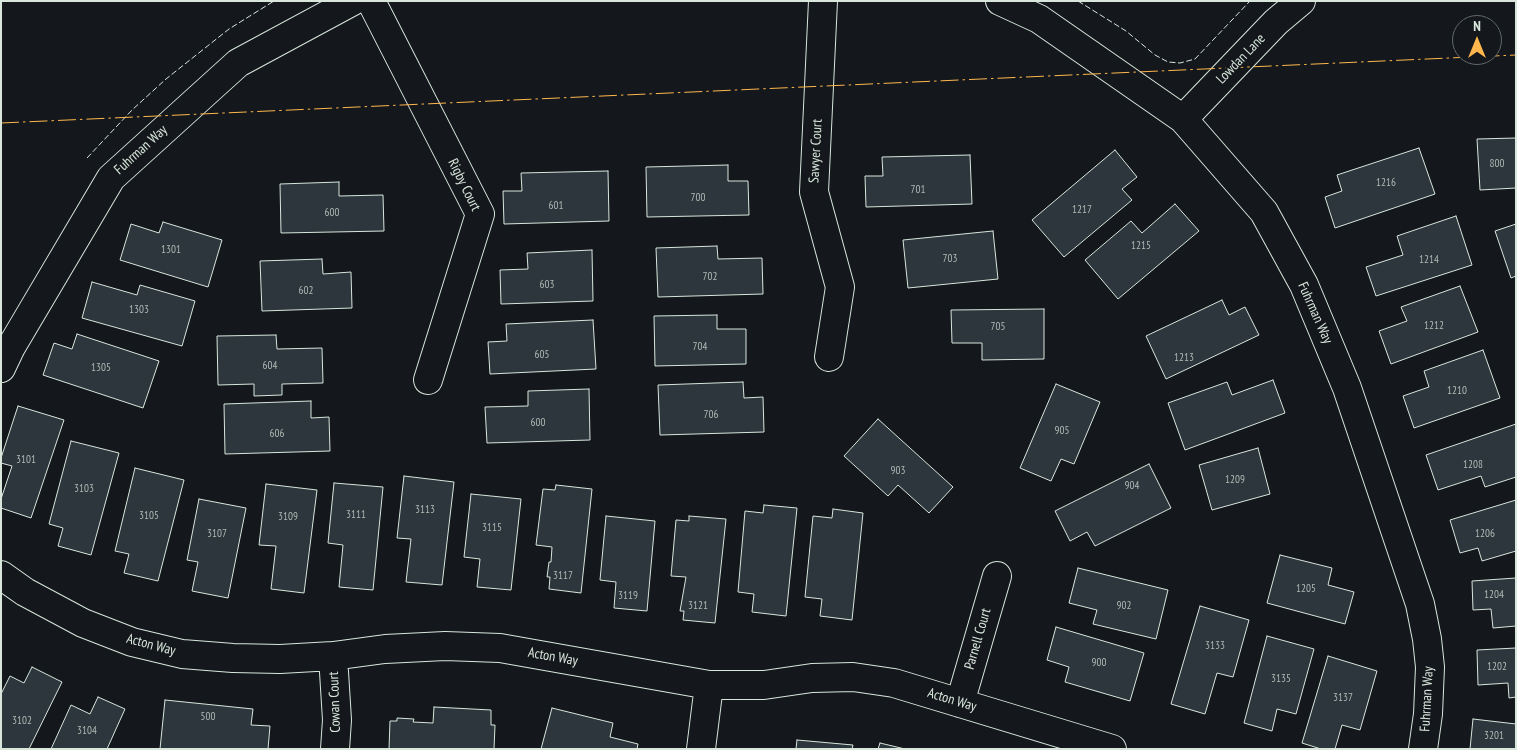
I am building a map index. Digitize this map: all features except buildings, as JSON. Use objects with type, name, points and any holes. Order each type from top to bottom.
[{"type":"street","name":"Fuhrman Way","points":[[1,368],[11,347],[111,178],[238,63],[353,1]]},
{"type":"street","name":"Rigby Court","points":[[371,1],[480,214],[428,380]]},
{"type":"street","name":"Sawyer Court","points":[[823,1],[814,192],[840,287],[829,357]]},
{"type":"street","name":"Fuhrman Way","points":[[1000,1],[1039,19],[1183,120],[1264,212],[1304,285],[1347,388],[1420,604],[1430,667],[1428,714],[1423,749]]},
{"type":"street","name":"Lowdan Lane","points":[[1183,120],[1276,22],[1301,1]]},
{"type":"street","name":"Acton Way","points":[[1,576],[25,592],[83,623],[132,642],[182,654],[280,659],[445,646],[500,648],[709,685],[764,685],[812,678],[853,677],[894,683],[1112,749]]},
{"type":"street","name":"Parnell Court","points":[[960,703],[996,576]]},
{"type":"street","name":"Cowan Court","points":[[333,656],[337,720],[335,749]]},
{"type":"street","points":[[701,749],[709,685]]},
{"type":"fence","points":[[87,158],[132,110],[166,79],[229,29],[274,1]]},
{"type":"fence","points":[[1078,1],[1126,31],[1155,55],[1168,62],[1180,63],[1195,59],[1250,1]]},
{"type":"power","points":[[1,123],[1516,55]]}]
